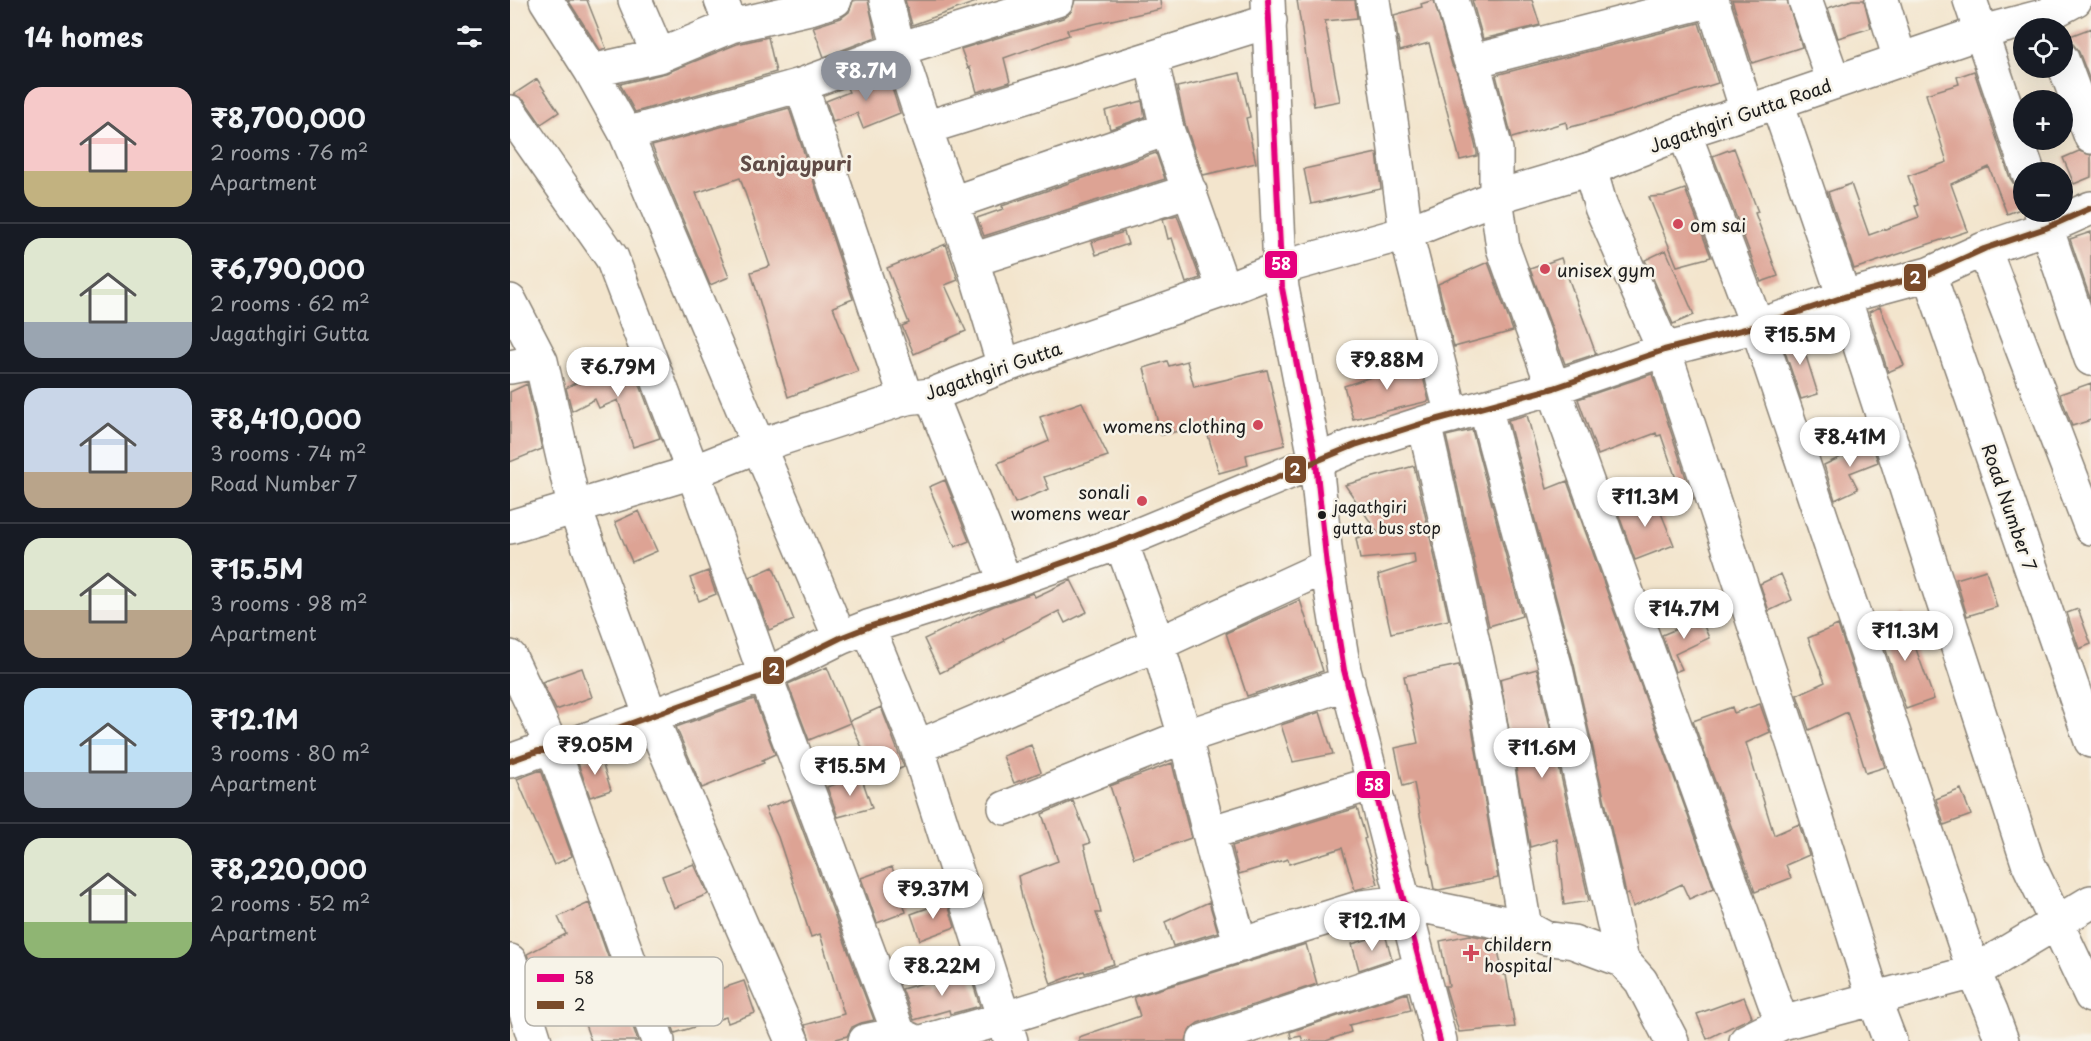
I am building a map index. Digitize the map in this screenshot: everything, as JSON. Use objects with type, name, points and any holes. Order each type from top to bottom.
[{"type":"street","points":[[546,0],[591,71],[626,134],[758,446],[854,633],[917,747],[1008,1030]]},
{"type":"street","points":[[635,0],[659,56]]},
{"type":"street","points":[[886,0],[899,49],[972,260],[1004,366]]},
{"type":"street","points":[[626,134],[801,84],[899,49],[1057,0]]},
{"type":"street","points":[[1373,0],[1406,233],[1525,927]]},
{"type":"street","points":[[1452,0],[1470,60],[1473,61],[1496,150],[1496,197],[1503,248],[1782,1023]]},
{"type":"street","points":[[1473,61],[1712,0],[1747,111]]},
{"type":"street","points":[[1805,0],[1834,82]]},
{"type":"street","points":[[1882,0],[1900,60]]},
{"type":"street","points":[[1970,0],[2025,162]]},
{"type":"street","name":"Jagathgiri Gutta Road","points":[[1406,233],[1496,197],[1590,169],[1684,132],[1982,32],[2046,14],[2075,0]]},
{"type":"street","points":[[591,71],[659,56],[726,13],[817,3]]},
{"type":"street","points":[[925,128],[1150,58],[1269,11],[1282,288],[1316,463],[1327,566],[1348,683],[1440,1041]]},
{"type":"street","points":[[1150,58],[1167,129],[1224,290]]},
{"type":"street","points":[[2069,78],[2091,137]]},
{"type":"street","points":[[801,84],[918,396],[1006,583]]},
{"type":"street","points":[[1777,102],[1844,297],[2028,863],[2091,996]]},
{"type":"street","points":[[510,112],[612,258],[693,472],[765,675],[912,1039]]},
{"type":"street","points":[[952,202],[1167,129]]},
{"type":"street","points":[[1684,132],[1757,326],[1974,972],[2002,1041]]},
{"type":"street","points":[[1590,169],[1601,207],[1664,350],[1796,752],[1874,999],[1890,1041]]},
{"type":"street","points":[[972,260],[1190,191]]},
{"type":"street","points":[[2073,212],[2091,208]]},
{"type":"street","points":[[510,761],[538,751],[554,751],[651,717],[765,675],[854,633],[1121,542],[1355,445],[1438,419],[1554,388],[1664,350],[1757,326],[1844,297],[1929,274],[2039,222]]},
{"type":"street","points":[[2044,222],[2091,359]]},
{"type":"street","name":"Jagathgiri Gutta","points":[[510,527],[693,472],[758,446],[918,396],[1224,290],[1280,268],[1406,233]]},
{"type":"street","points":[[1984,249],[2091,528]]},
{"type":"street","name":"Road Number 7","points":[[1929,274],[2091,741]]},
{"type":"street","points":[[510,301],[526,364],[574,506],[651,717],[792,1041]]},
{"type":"street","points":[[1485,407],[1556,669],[1622,960]]},
{"type":"street","points":[[1121,542],[1158,644],[1241,945]]},
{"type":"street","points":[[917,747],[1158,644],[1327,566]]},
{"type":"street","points":[[510,657],[554,751],[628,957]]},
{"type":"street","points":[[1005,808],[1185,737],[1348,683]]},
{"type":"street","points":[[1209,833],[1374,783]]},
{"type":"street","points":[[865,1041],[1008,1030],[1241,945],[1362,907],[1404,902],[1525,927],[1545,938],[1574,942],[1622,960],[1641,981],[1672,1041]]},
{"type":"street","points":[[1746,1041],[1782,1023],[1974,972],[2091,902]]},
{"type":"street","points":[[510,961],[525,1009]]},
{"type":"street","points":[[1204,1041],[1421,969]]},
{"type":"street","points":[[530,1026],[535,1041]]},
{"type":"street","points":[[653,1026],[658,1041]]},
{"type":"building","points":[[568,0],[587,0],[606,48],[600,50]]},
{"type":"building","points":[[868,0],[876,37],[824,57],[813,27],[841,18],[849,12],[853,1]]},
{"type":"building","points":[[905,0],[976,0],[976,2],[912,25]]},
{"type":"building","points":[[1075,0],[1160,0],[1161,9],[1067,30],[1069,35],[1004,58],[1010,82],[977,92],[970,67],[968,68],[961,49],[1063,18],[1071,12]]},
{"type":"building","points":[[1297,0],[1355,0],[1357,18],[1325,21],[1340,101],[1314,106]]},
{"type":"building","points":[[1434,0],[1452,65],[1457,73],[1477,152],[1477,156],[1460,160],[1429,43],[1400,51],[1394,15],[1422,7],[1421,4]]},
{"type":"building","points":[[1472,0],[1532,0],[1540,25],[1483,39]]},
{"type":"building","points":[[1732,0],[1787,0],[1802,47],[1752,63]]},
{"type":"building","points":[[1852,0],[1864,0],[1871,28],[1838,38],[1828,8]]},
{"type":"building","points":[[1699,23],[1718,83],[1613,116],[1567,128],[1566,122],[1512,138],[1496,75]]},
{"type":"building","points":[[2091,28],[2091,83],[2079,52],[2073,44],[2073,35]]},
{"type":"building","points":[[768,37],[776,72],[635,112],[620,84],[666,73],[737,44]]},
{"type":"building","points":[[1974,71],[2013,183],[2013,212],[2007,214],[1989,167],[1951,184],[1968,231],[1854,269],[1828,192],[1851,184],[1869,235],[1919,217],[1915,206],[1918,205],[1908,176],[1947,162],[1926,94],[1959,84],[1957,77]]},
{"type":"building","points":[[887,73],[900,113],[863,128],[857,113],[833,122],[826,101],[849,92],[847,88]]},
{"type":"building","points":[[1240,73],[1250,117],[1246,118],[1256,163],[1203,175],[1185,124],[1177,87]]},
{"type":"building","points":[[537,79],[559,112],[541,124],[525,101],[514,94]]},
{"type":"building","points":[[1142,101],[1145,117],[1110,129],[1105,111]]},
{"type":"building","points":[[789,108],[853,299],[833,307],[858,371],[788,397],[751,272],[770,266],[740,178],[696,193],[729,277],[710,285],[652,146]]},
{"type":"building","points":[[1734,148],[1758,212],[1755,213],[1778,276],[1761,282],[1713,156]]},
{"type":"building","points":[[2079,151],[2091,155],[2091,177],[2074,184],[2073,162],[2065,162],[2063,158]]},
{"type":"building","points":[[1156,153],[1165,179],[984,236],[977,218],[1003,209],[1002,206]]},
{"type":"building","points":[[1377,153],[1381,189],[1311,204],[1304,169]]},
{"type":"building","points":[[1685,189],[1711,257],[1677,266],[1649,197],[1665,196]]},
{"type":"building","points":[[1177,215],[1200,278],[1186,283],[1172,238],[1168,239],[1163,219]]},
{"type":"building","points":[[1124,232],[1128,244],[1096,255],[1092,242]]},
{"type":"building","points":[[2091,232],[2091,301],[2070,239]]},
{"type":"building","points":[[946,244],[958,280],[945,285],[966,331],[914,354],[902,326],[909,323],[887,268]]},
{"type":"building","points":[[1666,250],[1694,315],[1673,324],[1645,260]]},
{"type":"building","points":[[1561,258],[1596,354],[1565,364],[1530,269]]},
{"type":"building","points":[[1488,262],[1513,331],[1454,347],[1438,284]]},
{"type":"building","points":[[1880,307],[1904,365],[1888,372],[1869,312]]},
{"type":"building","points":[[1799,334],[1818,394],[1801,399],[1781,340]]},
{"type":"building","points":[[629,356],[660,438],[633,447],[618,400],[599,408],[595,399],[572,411],[566,388],[602,369],[601,366]]},
{"type":"building","points":[[1167,361],[1169,366],[1187,361],[1194,387],[1267,370],[1285,445],[1246,455],[1248,465],[1219,473],[1205,425],[1161,435],[1144,368]]},
{"type":"building","points":[[1419,361],[1429,401],[1353,419],[1344,386]]},
{"type":"building","points":[[1652,374],[1693,499],[1684,502],[1661,435],[1657,436],[1656,433],[1598,455],[1578,399]]},
{"type":"building","points":[[2091,383],[2091,420],[2072,426],[2060,394]]},
{"type":"building","points":[[527,384],[542,449],[510,462],[510,392]]},
{"type":"building","points":[[1082,402],[1108,456],[1044,477],[1049,489],[1015,503],[998,463],[1049,441],[1040,417]]},
{"type":"building","points":[[1527,415],[1547,489],[1567,481],[1714,888],[1689,899],[1682,884],[1633,907],[1629,894],[1626,894],[1574,665],[1508,420]]},
{"type":"building","points":[[1472,430],[1522,616],[1489,626],[1446,436]]},
{"type":"building","points":[[1869,434],[1878,462],[1850,473],[1858,489],[1835,500],[1824,465],[1862,447],[1859,438]]},
{"type":"building","points":[[1414,466],[1449,620],[1391,633],[1378,575],[1415,563],[1414,554],[1360,559],[1356,538],[1378,533],[1345,485]]},
{"type":"building","points":[[945,480],[969,541],[955,547],[929,487]]},
{"type":"building","points":[[1654,496],[1674,545],[1635,560],[1617,510]]},
{"type":"building","points":[[639,511],[657,551],[632,562],[615,522]]},
{"type":"building","points":[[773,567],[794,620],[769,630],[750,577]]},
{"type":"building","points":[[1986,570],[1997,607],[1967,616],[1956,579]]},
{"type":"building","points":[[708,571],[716,594],[699,601],[690,578]]},
{"type":"building","points":[[1781,574],[1792,600],[1769,611],[1760,584]]},
{"type":"building","points":[[1071,580],[1087,612],[1065,623],[1059,611],[940,673],[924,639],[994,606],[1033,593],[1035,597]]},
{"type":"building","points":[[1300,600],[1323,671],[1247,696],[1226,633]]},
{"type":"building","points":[[2078,609],[2091,644],[2079,649],[2067,613]]},
{"type":"building","points":[[1903,613],[1934,699],[1906,709],[1877,624]]},
{"type":"building","points":[[1701,619],[1709,638],[1675,654],[1682,669],[1675,672],[1662,635]]},
{"type":"building","points":[[1838,625],[1885,767],[1866,773],[1847,712],[1809,730],[1797,695],[1825,682],[1808,638]]},
{"type":"building","points":[[1459,665],[1468,704],[1498,878],[1439,890],[1434,889],[1414,783],[1403,786],[1395,748],[1418,743],[1404,676]]},
{"type":"building","points":[[827,667],[850,723],[809,740],[788,684]]},
{"type":"building","points":[[582,668],[592,697],[556,710],[542,682]]},
{"type":"building","points":[[1537,669],[1589,901],[1564,905],[1557,839],[1530,847],[1500,679]]},
{"type":"building","points":[[754,699],[775,754],[762,760],[764,763],[702,788],[676,727]]},
{"type":"building","points":[[1760,704],[1770,732],[1746,743],[1774,835],[1799,824],[1809,855],[1786,865],[1791,878],[1755,892],[1693,721],[1732,707],[1734,713]]},
{"type":"building","points":[[881,707],[904,767],[876,779],[850,721]]},
{"type":"building","points":[[1320,712],[1333,754],[1293,762],[1281,725]]},
{"type":"building","points":[[1031,745],[1041,772],[1014,783],[1003,756]]},
{"type":"building","points":[[600,756],[611,790],[590,797],[578,763]]},
{"type":"building","points":[[1172,763],[1191,838],[1134,858],[1110,786]]},
{"type":"building","points":[[541,770],[572,856],[554,865],[517,779]]},
{"type":"building","points":[[861,776],[872,808],[838,817],[827,787]]},
{"type":"building","points":[[1961,789],[1971,815],[1944,825],[1936,799]]},
{"type":"building","points":[[791,799],[874,1020],[852,1027],[847,1036],[829,1041],[810,1041],[805,1025],[844,1014],[820,934],[811,937],[778,837],[765,808]]},
{"type":"building","points":[[1073,801],[1090,843],[1084,845],[1101,913],[1096,913],[1114,964],[1085,973],[1084,971],[1051,984],[1022,898],[1018,876],[1058,861],[1042,814]]},
{"type":"building","points":[[1357,808],[1378,884],[1355,890],[1342,848],[1289,864],[1288,859],[1239,874],[1232,846]]},
{"type":"building","points":[[694,864],[708,894],[674,908],[662,876]]},
{"type":"building","points":[[892,867],[906,912],[877,923],[861,878]]},
{"type":"building","points":[[947,901],[955,927],[920,940],[911,914]]},
{"type":"building","points":[[1209,902],[1218,932],[1173,946],[1165,922]]},
{"type":"building","points":[[589,903],[608,957],[528,957],[527,954],[566,934],[558,917]]},
{"type":"building","points":[[1385,934],[1392,959],[1359,970],[1352,944]]},
{"type":"building","points":[[1470,935],[1496,940],[1503,975],[1506,975],[1515,1027],[1459,1032],[1445,986],[1449,986],[1440,941]]},
{"type":"building","points":[[1306,944],[1317,984],[1198,1023],[1190,1029],[1186,1041],[1079,1041],[1079,1037],[1140,1016],[1134,997]]},
{"type":"building","points":[[969,971],[980,1006],[950,1014],[949,1010],[914,1020],[902,989],[934,980],[935,984]]},
{"type":"building","points":[[744,981],[755,1013],[728,1023],[726,1017],[723,1018],[723,988]]},
{"type":"building","points":[[1407,993],[1411,1010],[1349,1025],[1351,1032],[1326,1041],[1303,1041],[1301,1036],[1291,1038],[1290,1032]]},
{"type":"building","points":[[1744,997],[1752,1017],[1707,1039],[1697,1014]]},
{"type":"building","points":[[586,1026],[633,1026],[638,1041],[591,1041]]},
{"type":"building","points":[[672,1026],[697,1026],[675,1033]]},
{"type":"transit line","name":"58","points":[[1268,0],[1282,288],[1316,463],[1327,566],[1344,670],[1440,1041]]},
{"type":"transit line","name":"2","points":[[510,761],[538,751],[554,751],[765,675],[840,638],[868,627],[1006,583],[1121,542],[1355,445],[1424,423],[1554,388],[1664,350],[1757,326],[1844,297],[1929,274],[1984,249],[2046,228],[2091,208]]},
{"type":"place","name":"om sai","points":[[1678,224]]},
{"type":"place","name":"unisex gym","points":[[1545,269]]},
{"type":"place","name":"womens clothing","points":[[1258,425]]},
{"type":"place","name":"sonali womens wear","points":[[1142,501]]},
{"type":"place","name":"jagathgiri gutta bus stop","points":[[1322,515]]},
{"type":"place","name":"childern hospital","points":[[1471,953]]},
{"type":"district","name":"Sanjaypuri","points":[[796,163]]}]
